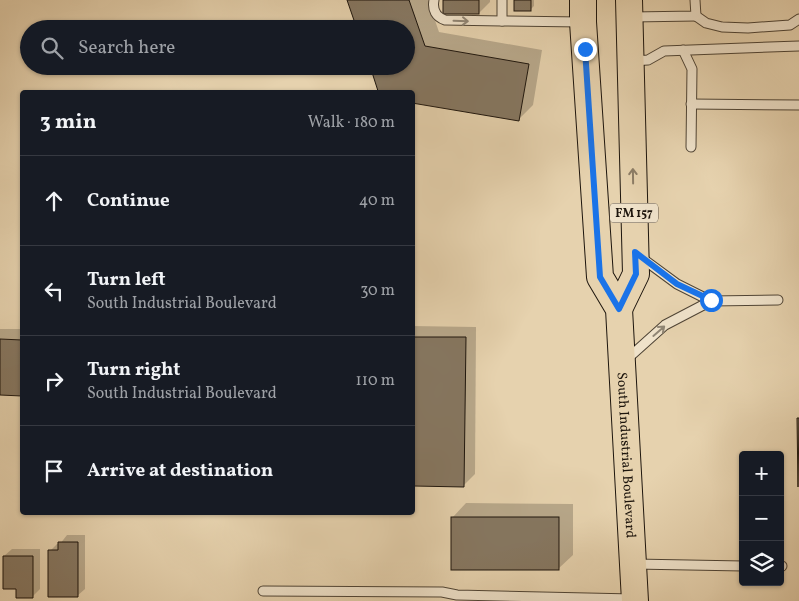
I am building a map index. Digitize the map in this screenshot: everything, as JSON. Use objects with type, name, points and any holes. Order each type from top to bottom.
[{"type":"main road","name":"South Industrial Boulevard","points":[[619,309],[636,274],[629,8]]},
{"type":"main road","name":"South Industrial Boulevard","points":[[583,11],[600,277],[619,309],[635,600]]},
{"type":"lane","points":[[434,0],[435,11],[438,17],[445,20],[502,21],[583,11]]},
{"type":"lane","points":[[502,0],[502,21]]},
{"type":"lane","points":[[695,0],[696,16]]},
{"type":"lane","points":[[629,8],[696,16],[706,23],[722,27],[748,28],[790,25],[799,19]]},
{"type":"lane","points":[[631,61],[648,60],[664,51],[799,46]]},
{"type":"lane","points":[[683,50],[692,69],[691,147]]},
{"type":"lane","points":[[692,104],[799,105]]},
{"type":"lane","points":[[635,252],[677,284],[711,300],[778,300]]},
{"type":"lane","points":[[622,363],[665,326],[711,300]]},
{"type":"lane","points":[[634,564],[739,566]]},
{"type":"lane","points":[[263,591],[442,592],[456,598],[635,600]]},
{"type":"building","points":[[347,0],[409,0],[425,46],[529,64],[519,121],[415,104],[415,90],[378,90],[373,75],[415,75],[415,20],[354,20]]},
{"type":"building","points":[[443,0],[479,0],[479,14],[443,14]]},
{"type":"building","points":[[514,0],[531,0],[531,11],[514,11]]},
{"type":"building","points":[[415,337],[466,337],[464,487],[415,486]]},
{"type":"building","points":[[0,339],[20,340],[20,396],[0,395]]},
{"type":"building","points":[[797,418],[799,418],[798,487]]},
{"type":"building","points":[[451,517],[559,517],[559,570],[451,570]]},
{"type":"building","points":[[58,542],[78,542],[78,597],[48,597],[48,550],[58,550]]},
{"type":"building","points":[[3,556],[33,556],[33,598],[16,598],[16,589],[3,589]]},
{"type":"route","points":[[585,49],[600,277],[619,309],[636,274],[635,252],[677,284],[711,300]]}]
